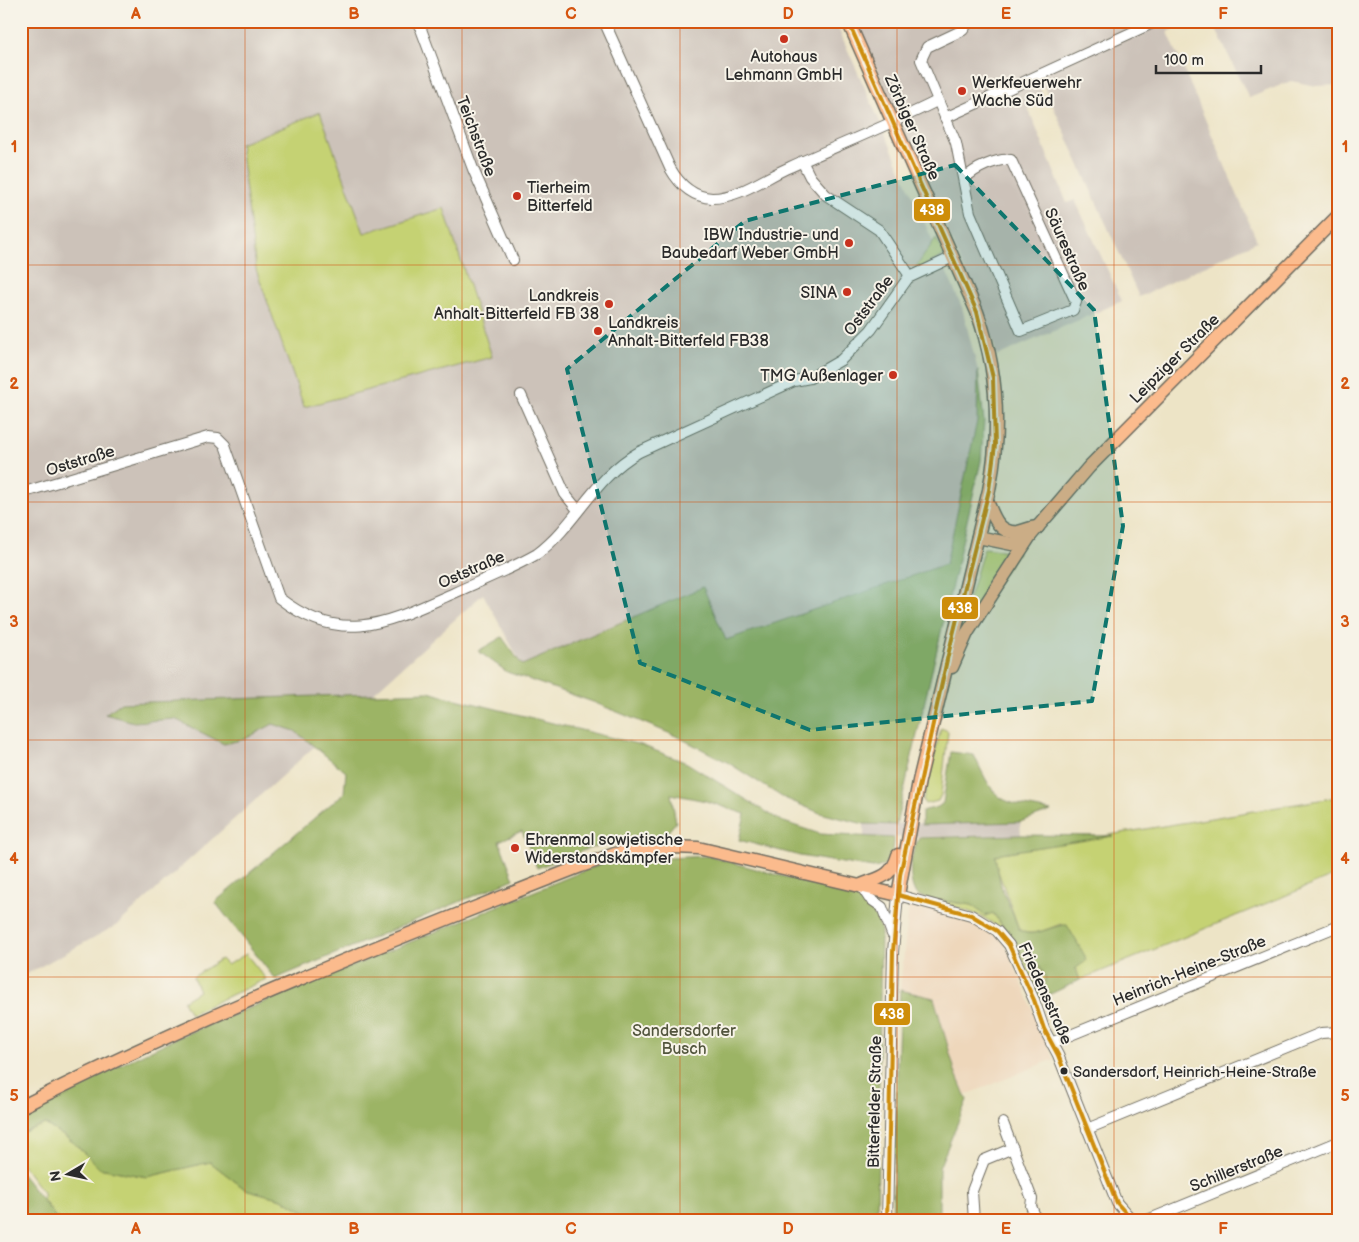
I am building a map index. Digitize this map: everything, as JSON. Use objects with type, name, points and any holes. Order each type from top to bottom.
[{"type":"main road","name":"Zörbiger Straße","points":[[848,21],[981,323],[995,384],[995,449],[987,500],[938,698]]},
{"type":"main road","name":"Leipziger Straße","points":[[938,698],[947,686],[955,658],[967,633],[1034,532],[1089,467],[1338,216]]},
{"type":"main road","points":[[987,500],[996,523],[1003,529],[1016,532],[1034,532]]},
{"type":"main road","points":[[978,537],[1012,544],[1034,532]]},
{"type":"main road","points":[[21,1107],[136,1051],[290,982],[614,854],[663,847],[712,850],[861,887],[898,894],[910,821],[938,698]]},
{"type":"main road","points":[[861,887],[888,874],[896,864],[898,855],[905,847]]},
{"type":"street","name":"Teichstraße","points":[[418,21],[473,169],[512,260]]},
{"type":"street","points":[[604,21],[670,168],[687,189],[703,197],[717,198],[732,194],[937,101]]},
{"type":"street","name":"Säurestraße","points":[[964,179],[969,174],[1002,159],[1011,160],[1076,302],[1073,310],[1021,331],[970,212],[964,179],[958,164],[956,144],[922,64],[923,52],[930,45],[963,30],[969,21]]},
{"type":"street","points":[[945,118],[1157,21]]},
{"type":"street","points":[[802,161],[810,177],[826,195],[879,230],[910,276]]},
{"type":"street","name":"Oststraße","points":[[21,493],[208,437],[218,438],[226,445],[279,598],[321,622],[353,626],[373,625],[395,619],[528,559],[554,540],[577,509],[614,469],[639,452],[794,381],[810,378],[832,367],[871,330],[910,276],[953,257]]},
{"type":"street","points":[[521,395],[565,494],[577,509]]},
{"type":"street","points":[[861,887],[869,898],[882,907],[894,937]]},
{"type":"street","name":"Bitterfelder Straße","points":[[887,1221],[894,937],[898,894]]},
{"type":"street","name":"Friedensstraße","points":[[898,894],[971,915],[996,931],[1016,957],[1117,1202],[1133,1221]]},
{"type":"street","name":"Heinrich-Heine-Straße","points":[[1051,1043],[1338,926]]},
{"type":"street","points":[[1087,1129],[1321,1033],[1338,1032]]},
{"type":"street","points":[[1004,1123],[1032,1199],[1032,1206],[1037,1221]]},
{"type":"street","name":"Schillerstraße","points":[[1145,1221],[1338,1142]]},
{"type":"street","points":[[974,1221],[972,1191],[984,1160],[1013,1148]]},
{"type":"highlighted area","points":[[955,165],[1094,310],[1123,526],[1092,701],[810,730],[640,663],[567,369],[745,221]]},
{"type":"shaded area","points":[[21,21],[835,21],[962,307],[978,371],[977,421],[947,564],[725,640],[702,587],[522,665],[483,594],[117,925],[21,977]]},
{"type":"shaded area","points":[[856,21],[1191,21],[1168,32],[1257,241],[1139,297],[1044,86],[1040,88],[1044,100],[1028,108],[1067,203],[1075,200],[1122,301],[997,356],[987,322]]},
{"type":"shaded area","points":[[1212,21],[1338,21],[1338,85],[1317,86],[1291,81],[1249,98]]},
{"type":"shaded area","points":[[1020,822],[1021,835],[864,838],[864,824]]},
{"type":"shaded area","points":[[909,905],[941,910],[983,924],[1005,944],[1054,1059],[966,1095],[955,1071],[934,998],[900,990]]},
{"type":"green space","points":[[320,112],[364,233],[444,208],[492,357],[304,407],[256,269],[240,144]]},
{"type":"green space","points":[[936,238],[944,253],[942,257],[914,270]]},
{"type":"green space","points":[[978,371],[984,421],[981,461],[896,825],[864,824],[820,813],[782,797],[727,762],[676,736],[593,702],[507,672],[478,651],[502,637],[522,665],[703,587],[726,640],[946,564],[977,421]]},
{"type":"green space","points":[[984,548],[1018,552],[955,644]]},
{"type":"green space","points":[[428,692],[641,745],[687,763],[781,821],[820,834],[894,838],[892,854],[883,865],[873,868],[800,856],[739,840],[745,814],[706,801],[671,794],[676,822],[665,835],[590,848],[537,868],[522,831],[499,841],[514,879],[275,979],[215,902],[344,793],[346,772],[295,731],[273,724],[245,739],[224,744],[175,719],[134,722],[105,714],[121,703]]},
{"type":"green space","points":[[941,728],[948,731],[941,795],[938,801],[925,804],[923,801]]},
{"type":"green space","points":[[951,752],[974,755],[988,783],[1001,798],[1020,805],[1051,811],[1020,822],[922,825],[922,811],[938,807],[943,803]]},
{"type":"green space","points":[[1338,797],[1338,874],[1080,980],[1061,924],[1034,933],[1023,932],[1019,929],[994,860],[995,856],[1001,853]]},
{"type":"green space","points":[[1021,835],[1113,836],[1001,853],[995,856],[1001,886],[1019,929],[1024,932],[1036,933],[1067,925],[1085,956],[1086,961],[1075,969],[1080,980],[1040,999],[1035,988],[1045,983],[1045,976],[1040,967],[1028,965],[1016,943],[993,913],[985,916],[972,905],[924,898],[916,894],[911,881],[913,851],[919,838]]},
{"type":"green space","name":"Sandersdorfer Busch","points":[[708,856],[856,896],[871,903],[881,930],[877,1221],[323,1221],[282,1199],[245,1189],[210,1162],[147,1177],[99,1168],[73,1142],[45,1124],[21,1133],[21,1113],[174,1039],[608,861]]},
{"type":"green space","points":[[924,898],[972,905],[985,915],[993,913],[1022,954],[1040,967],[1045,976],[1045,984],[1035,988],[1015,948],[1005,934],[994,925],[982,917],[967,911]]},
{"type":"green space","points":[[246,954],[266,979],[190,1014],[183,1001],[199,991],[193,977],[221,959],[227,965]]},
{"type":"green space","points":[[900,990],[934,998],[955,1071],[967,1100],[939,1168],[939,1221],[892,1221]]},
{"type":"green space","points":[[45,1124],[73,1142],[99,1168],[147,1177],[210,1162],[245,1189],[282,1199],[323,1221],[59,1221],[43,1200],[43,1193],[21,1163],[21,1133]]},
{"type":"green space","points":[[21,1173],[59,1221],[21,1221]]},
{"type":"transit line","name":"438","points":[[848,21],[977,312],[993,378],[995,445],[989,490],[948,655],[900,875],[893,952],[887,1221]]},
{"type":"transit line","name":"438","points":[[898,895],[971,915],[997,931],[1009,945],[1034,1000],[1044,1029],[1058,1055],[1117,1203],[1133,1221]]},
{"type":"place","name":"Autohaus Lehmann GmbH","points":[[784,39]]},
{"type":"place","name":"Werkfeuerwehr Wache Süd","points":[[962,91]]},
{"type":"place","name":"Tierheim Bitterfeld","points":[[517,196]]},
{"type":"place","name":"IBW Industrie- und Baubedarf Weber GmbH","points":[[849,243]]},
{"type":"place","name":"SINA","points":[[847,292]]},
{"type":"place","name":"Landkreis Anhalt-Bitterfeld FB 38","points":[[609,304]]},
{"type":"place","name":"Landkreis Anhalt-Bitterfeld FB38","points":[[598,331]]},
{"type":"place","name":"TMG Außenlager","points":[[893,375]]},
{"type":"place","name":"Ehrenmal sowjetische Widerstandskämpfer","points":[[515,848]]},
{"type":"place","name":"Sandersdorf, Heinrich-Heine-Straße","points":[[1064,1071]]}]
